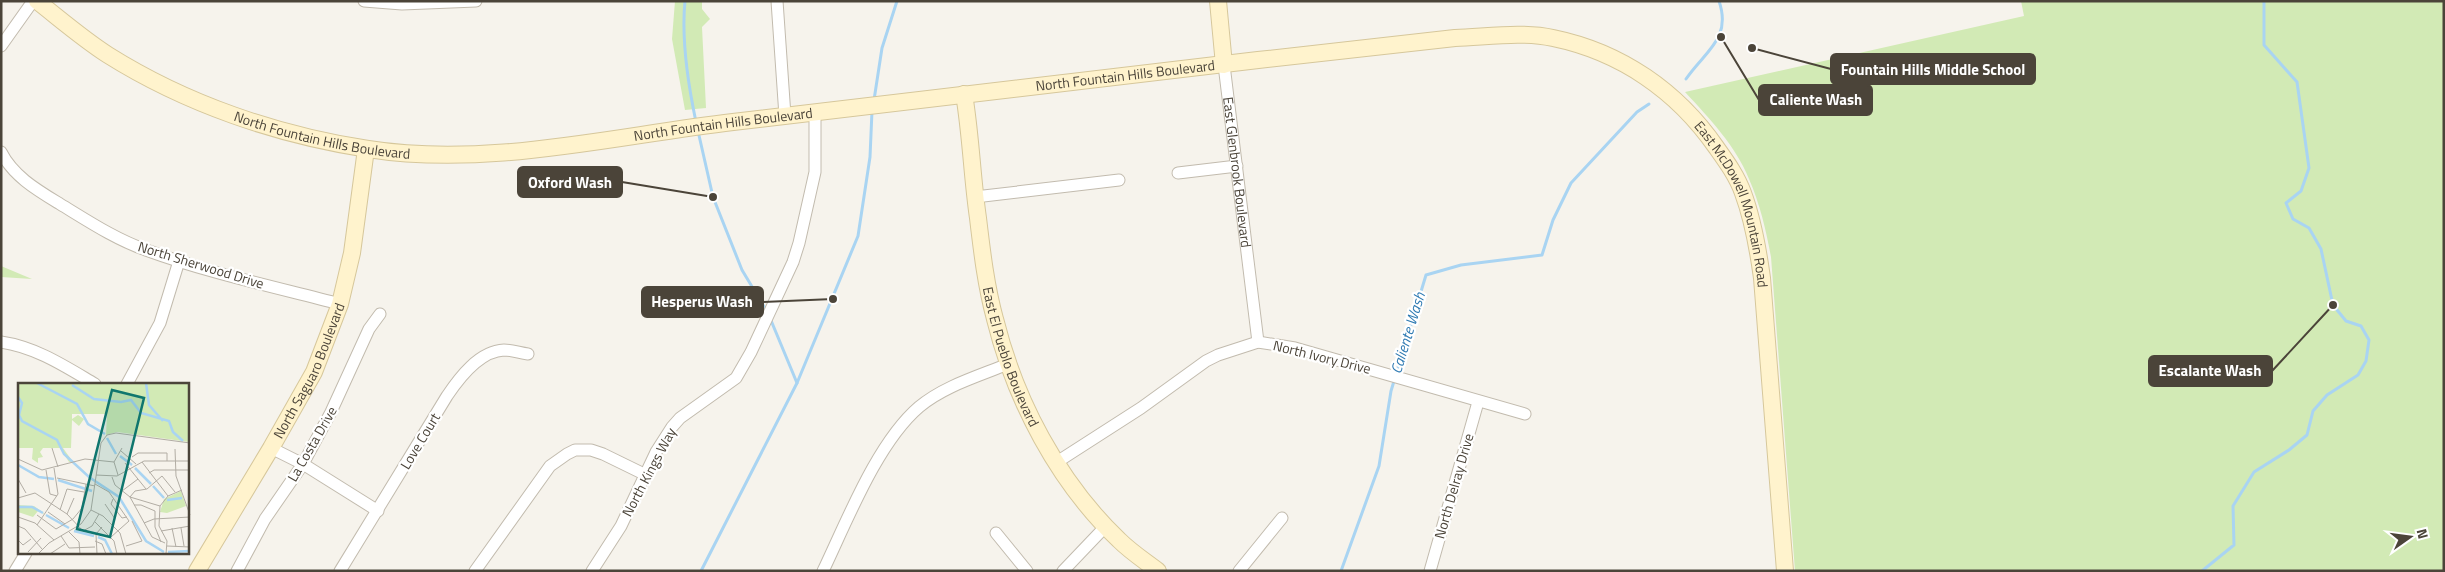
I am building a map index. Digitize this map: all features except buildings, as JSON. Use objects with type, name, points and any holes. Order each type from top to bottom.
[{"type":"street","points":[[1,46],[33,1]]},
{"type":"street","name":"North Fountain Hills Boulevard","points":[[37,1],[105,53],[160,84],[230,115],[298,134],[366,149],[432,156],[489,154],[964,94],[1442,40]]},
{"type":"street","points":[[364,1],[402,4],[476,1]]},
{"type":"street","points":[[777,1],[785,116]]},
{"type":"street","name":"East Glenbrook Boulevard","points":[[1218,1],[1258,342]]},
{"type":"street","name":"East McDowell Mountain Road","points":[[1442,40],[1517,36],[1552,37],[1603,53],[1653,81],[1682,104],[1703,128],[1729,165],[1742,191],[1758,248],[1785,571]]},
{"type":"street","name":"East El Pueblo Boulevard","points":[[964,94],[988,286],[1008,364],[1029,416],[1074,488],[1105,527],[1158,571]]},
{"type":"street","name":"North Kings Way","points":[[592,571],[621,526],[656,452],[680,418],[736,378],[744,368],[793,262],[815,172],[815,112]]},
{"type":"street","name":"North Saguaro Boulevard","points":[[197,571],[314,372],[340,304],[352,253],[366,149]]},
{"type":"street","name":"North Sherwood Drive","points":[[1,152],[7,164],[32,187],[105,232],[145,250],[179,261],[340,304]]},
{"type":"street","points":[[1178,173],[1237,166]]},
{"type":"street","points":[[976,197],[1119,180]]},
{"type":"street","points":[[128,383],[160,323],[179,261]]},
{"type":"street","name":"La Costa Drive","points":[[237,571],[265,519],[303,464],[331,412],[368,328],[380,314]]},
{"type":"street","points":[[1,342],[17,344],[56,361],[93,383]]},
{"type":"street","name":"North Ivory Drive","points":[[1058,462],[1141,408],[1206,361],[1258,342],[1295,348],[1525,414]]},
{"type":"street","name":"Love Court","points":[[340,571],[447,396],[466,371],[482,359],[499,351],[528,354]]},
{"type":"street","points":[[823,571],[882,451],[900,426],[919,407],[932,398],[956,385],[1008,364]]},
{"type":"street","name":"North Delray Drive","points":[[1430,571],[1478,402]]},
{"type":"street","points":[[271,448],[303,464],[378,511]]},
{"type":"street","points":[[475,571],[550,466],[567,454],[575,450],[591,450],[646,475]]},
{"type":"street","points":[[1239,571],[1282,518]]},
{"type":"street","points":[[1063,571],[1105,527]]},
{"type":"street","points":[[996,533],[1026,571]]},
{"type":"street","points":[[15,571],[25,554]]},
{"type":"green space","points":[[675,1],[702,1],[702,9],[710,19],[702,27],[706,108],[685,110],[672,39]]},
{"type":"green space","points":[[2021,1],[2444,1],[2444,571],[1795,571],[1771,257],[1765,227],[1753,188],[1737,155],[1721,133],[1685,92],[2024,16]]},
{"type":"green space","points":[[1,266],[32,279],[1,277]]},
{"type":"waterway","points":[[685,1],[686,62],[696,122]]},
{"type":"waterway","points":[[874,100],[882,48],[897,1]]},
{"type":"waterway","name":"Caliente Wash","points":[[1686,79],[1719,35],[1722,25],[1719,1]]},
{"type":"waterway","points":[[2202,571],[2234,545],[2233,506],[2254,472],[2289,450],[2307,435],[2313,411],[2327,395],[2358,375],[2366,361],[2369,340],[2361,326],[2346,321],[2333,305],[2321,249],[2309,228],[2293,219],[2286,203],[2301,191],[2309,168],[2297,82],[2264,45],[2264,1]]},
{"type":"waterway","name":"Caliente Wash","points":[[1341,571],[1379,466],[1391,391],[1426,275],[1461,265],[1542,255],[1553,220],[1571,183],[1637,112],[1649,104]]},
{"type":"waterway","points":[[701,571],[797,383],[858,236],[870,157],[872,111]]},
{"type":"waterway","points":[[698,131],[713,197],[742,270],[766,310]]},
{"type":"waterway","points":[[770,318],[797,383]]},
{"type":"place","name":"Caliente Wash","points":[[1721,37]]},
{"type":"place","name":"Fountain Hills Middle School","points":[[1752,48]]},
{"type":"place","name":"Oxford Wash","points":[[713,197]]},
{"type":"place","name":"Hesperus Wash","points":[[833,299]]},
{"type":"place","name":"Escalante Wash","points":[[2333,305]]}]
